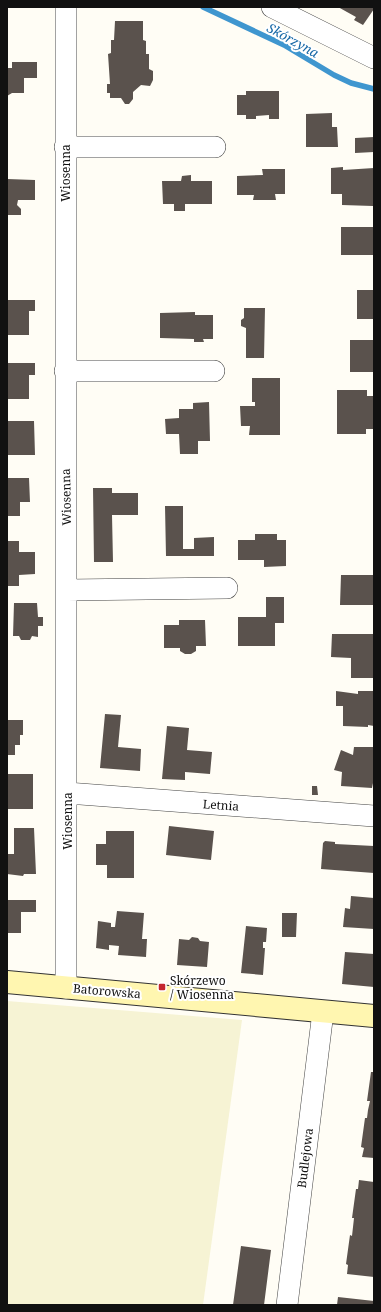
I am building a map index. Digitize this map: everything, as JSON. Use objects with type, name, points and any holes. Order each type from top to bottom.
[{"type":"street","name":"Wiosenna","points":[[66,7],[66,988]]},
{"type":"street","points":[[272,7],[374,58]]},
{"type":"street","points":[[65,147],[215,147]]},
{"type":"street","points":[[65,371],[214,371]]},
{"type":"street","points":[[67,590],[227,588]]},
{"type":"street","name":"Letnia","points":[[67,794],[374,816]]},
{"type":"street","name":"Batorowska","points":[[7,982],[374,1016]]},
{"type":"street","name":"Budlejowa","points":[[287,1305],[323,1012]]},
{"type":"shaded area","points":[[7,1001],[242,1020],[203,1305],[7,1305]]},
{"type":"building","points":[[338,7],[373,7],[374,9],[363,25],[354,20],[356,17]]},
{"type":"building","points":[[115,21],[143,21],[143,40],[146,41],[146,54],[149,54],[149,69],[153,71],[153,80],[150,86],[141,85],[133,92],[133,99],[129,104],[125,104],[121,98],[110,98],[110,93],[107,93],[107,84],[110,84],[108,54],[111,53],[111,40],[114,40]]},
{"type":"building","points":[[12,62],[37,62],[37,78],[24,78],[24,93],[12,93],[7,96],[7,68],[12,68]]},
{"type":"building","points":[[246,91],[279,91],[279,119],[269,119],[269,115],[256,116],[256,119],[246,119],[246,115],[237,115],[237,95],[246,95]]},
{"type":"building","points":[[332,113],[332,127],[337,127],[338,147],[306,147],[306,114]]},
{"type":"building","points":[[374,137],[374,152],[355,153],[355,138]]},
{"type":"building","points":[[343,167],[343,170],[374,168],[373,206],[342,205],[342,194],[331,194],[331,168]]},
{"type":"building","points":[[262,169],[285,169],[285,194],[275,194],[276,200],[253,200],[254,195],[237,195],[237,176],[263,175]]},
{"type":"building","points":[[191,175],[191,181],[212,181],[212,204],[185,204],[185,211],[174,211],[174,204],[163,204],[162,181],[181,181],[182,176]]},
{"type":"building","points":[[7,179],[35,180],[35,200],[18,200],[17,205],[21,209],[21,215],[7,215]]},
{"type":"building","points":[[341,227],[374,227],[373,255],[341,255]]},
{"type":"building","points":[[357,290],[374,290],[374,319],[357,319]]},
{"type":"building","points":[[7,300],[35,300],[35,311],[29,311],[29,335],[7,335]]},
{"type":"building","points":[[244,308],[265,308],[264,358],[246,358],[246,328],[241,326],[241,320],[244,318]]},
{"type":"building","points":[[195,312],[195,315],[213,315],[213,339],[203,339],[204,342],[194,342],[194,339],[160,338],[160,313]]},
{"type":"building","points":[[350,340],[374,340],[374,372],[350,372]]},
{"type":"building","points":[[7,363],[35,363],[35,375],[29,375],[29,399],[7,399]]},
{"type":"building","points":[[252,378],[280,378],[280,435],[249,435],[250,426],[241,426],[240,406],[255,406],[255,402],[252,402]]},
{"type":"building","points":[[337,390],[367,390],[367,396],[374,396],[374,429],[366,429],[366,434],[337,434]]},
{"type":"building","points":[[209,402],[210,441],[198,441],[198,454],[180,454],[179,434],[166,434],[165,419],[179,418],[179,409],[193,409],[193,403]]},
{"type":"building","points":[[7,421],[34,421],[35,455],[7,455]]},
{"type":"building","points":[[7,478],[29,478],[30,502],[20,502],[20,516],[7,516]]},
{"type":"building","points":[[93,488],[112,488],[112,493],[138,493],[138,515],[112,515],[113,562],[94,562]]},
{"type":"building","points":[[165,506],[183,506],[183,549],[194,549],[194,538],[214,537],[214,556],[166,556]]},
{"type":"building","points":[[255,534],[277,534],[277,540],[286,540],[286,566],[264,567],[264,560],[238,560],[238,540],[255,540]]},
{"type":"building","points":[[7,541],[19,541],[19,552],[35,552],[35,574],[19,575],[19,586],[7,586]]},
{"type":"building","points":[[341,575],[374,575],[374,605],[340,605]]},
{"type":"building","points":[[266,597],[284,597],[284,623],[275,623],[275,646],[238,646],[238,617],[266,617]]},
{"type":"building","points":[[14,603],[37,603],[38,617],[43,617],[43,626],[38,626],[38,637],[32,636],[30,640],[21,640],[19,636],[13,636]]},
{"type":"building","points":[[179,620],[205,620],[206,646],[196,646],[196,651],[191,654],[185,654],[180,651],[180,648],[164,648],[164,625],[179,625]]},
{"type":"building","points":[[332,634],[374,634],[374,678],[351,678],[351,658],[331,657]]},
{"type":"building","points":[[336,691],[358,694],[358,691],[374,691],[374,726],[343,726],[343,706],[336,706]]},
{"type":"building","points":[[105,714],[121,715],[118,747],[141,749],[140,771],[100,768]]},
{"type":"building","points":[[7,720],[23,720],[23,735],[20,735],[20,745],[15,745],[15,755],[7,755]]},
{"type":"building","points":[[167,726],[189,728],[187,750],[212,752],[210,774],[185,772],[185,780],[162,779]]},
{"type":"building","points":[[354,747],[374,747],[374,778],[372,788],[341,786],[342,772],[334,770],[341,750],[353,755]]},
{"type":"building","points":[[7,774],[33,774],[33,809],[7,809]]},
{"type":"building","points":[[312,786],[317,786],[318,795],[312,795]]},
{"type":"building","points":[[169,826],[214,831],[211,860],[166,855]]},
{"type":"building","points":[[14,828],[34,828],[36,874],[24,874],[23,876],[7,874],[7,854],[14,854]]},
{"type":"building","points":[[106,831],[134,831],[134,878],[107,878],[107,865],[96,865],[96,844],[106,844]]},
{"type":"building","points":[[325,841],[335,842],[335,844],[374,846],[374,873],[321,869],[323,843]]},
{"type":"building","points":[[351,896],[374,898],[374,929],[343,927],[345,908],[350,909]]},
{"type":"building","points":[[7,900],[36,900],[36,912],[21,912],[21,933],[7,933]]},
{"type":"building","points":[[117,911],[144,913],[142,939],[147,939],[146,957],[118,955],[119,946],[109,945],[109,950],[96,948],[98,921],[111,923],[111,927],[115,927]]},
{"type":"building","points":[[282,913],[297,913],[296,937],[282,937]]},
{"type":"building","points":[[246,926],[267,928],[266,942],[263,942],[263,948],[265,948],[263,975],[241,973]]},
{"type":"building","points":[[192,937],[198,938],[200,941],[209,942],[207,967],[177,965],[179,939],[189,940]]},
{"type":"building","points":[[345,952],[374,954],[374,987],[342,984]]},
{"type":"building","points":[[371,1072],[374,1072],[374,1158],[362,1157],[364,1148],[361,1147],[365,1118],[367,1118],[370,1101],[367,1101]]},
{"type":"building","points":[[359,1180],[374,1182],[374,1277],[347,1274],[348,1265],[346,1264],[350,1235],[352,1236],[354,1218],[352,1218],[356,1189],[358,1189]]},
{"type":"building","points":[[241,1246],[271,1250],[264,1305],[233,1305]]},
{"type":"building","points":[[338,1297],[374,1301],[374,1305],[337,1305]]},
{"type":"waterway","name":"Skórzyna","points":[[203,7],[284,45],[334,75],[351,83],[374,89]]},
{"type":"place","name":"Skórzewo / Wiosenna","points":[[162,987]]}]
